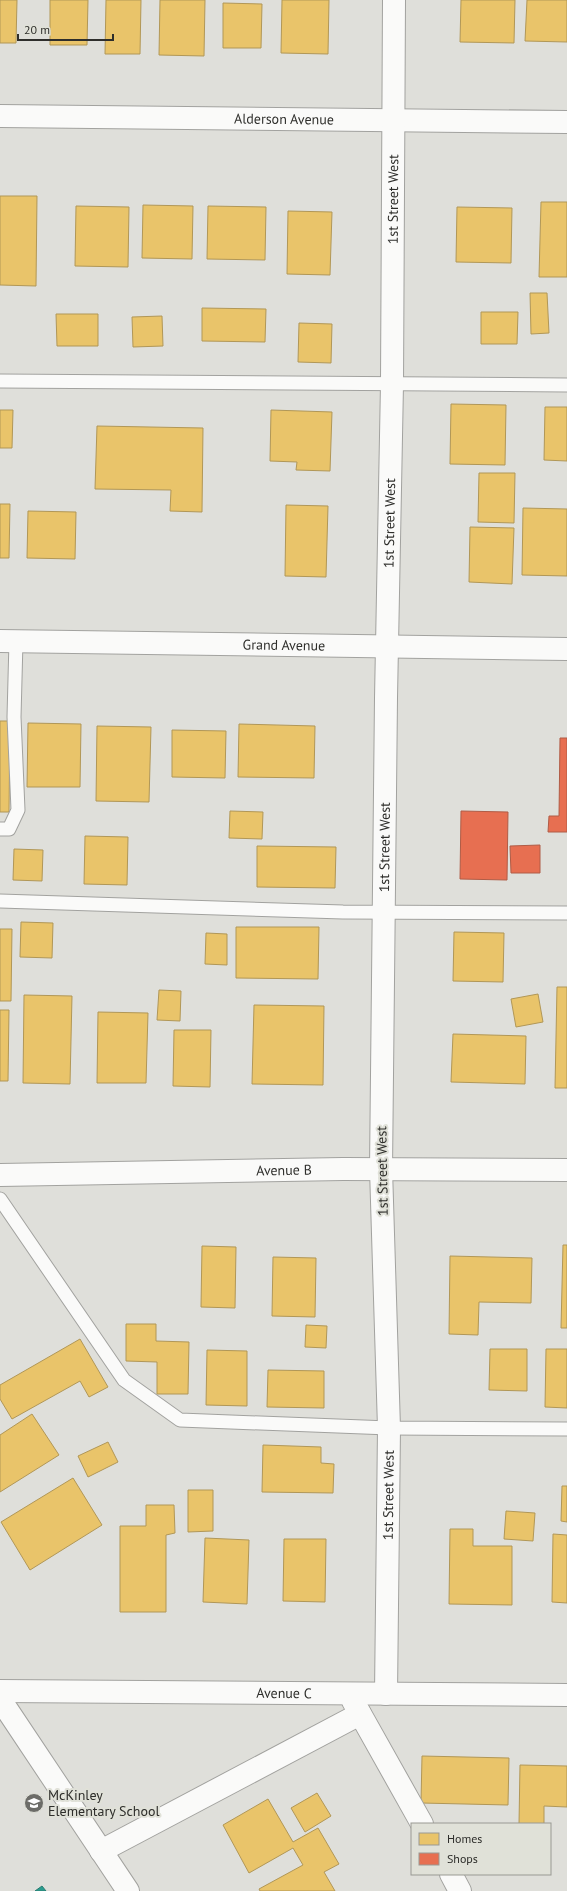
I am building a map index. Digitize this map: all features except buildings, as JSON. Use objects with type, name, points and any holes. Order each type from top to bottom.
[{"type":"street","name":"1st Street West","points":[[386,1694],[388,1428],[380,1169],[392,384],[392,120],[394,0]]},
{"type":"street","name":"Alderson Avenue","points":[[0,116],[567,122]]},
{"type":"street","name":"Grand Avenue","points":[[8,641],[567,649]]},
{"type":"street","name":"Avenue B","points":[[0,1175],[380,1169],[567,1170]]},
{"type":"street","name":"Avenue C","points":[[0,1691],[350,1695],[567,1695]]},
{"type":"street","points":[[350,1695],[421,1823]]},
{"type":"street","points":[[0,1699],[128,1891]]},
{"type":"street","points":[[101,1851],[360,1714]]},
{"type":"street","points":[[452,1875],[460,1891]]},
{"type":"lane","points":[[0,381],[567,385]]},
{"type":"lane","points":[[0,829],[10,830],[18,810],[14,717],[8,641]]},
{"type":"lane","points":[[0,901],[383,913],[567,913]]},
{"type":"lane","points":[[0,1199],[124,1380],[180,1420],[388,1428],[567,1429]]},
{"type":"place","name":"McKinley Elementary School","points":[[34,1803]]}]
